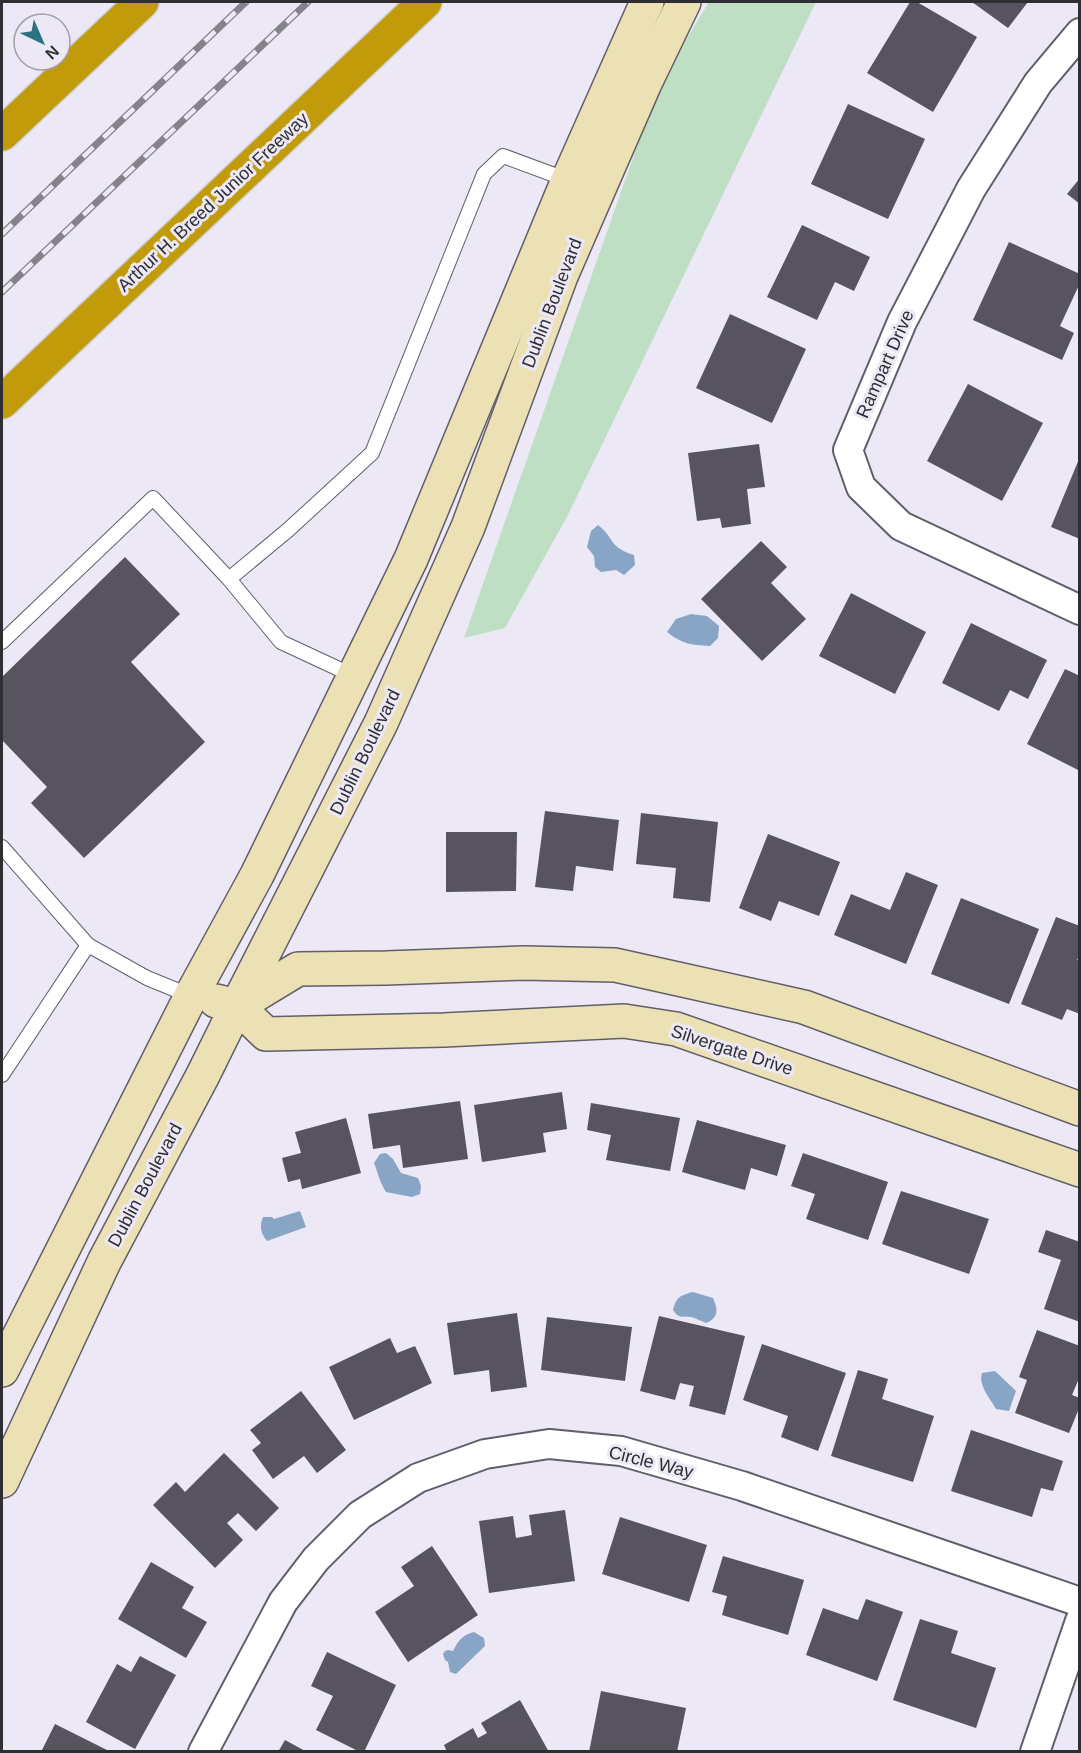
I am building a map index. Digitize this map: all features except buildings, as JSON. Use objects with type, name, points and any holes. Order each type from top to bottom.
[{"type":"highway","points":[[2,134],[142,2]]},
{"type":"highway","name":"Arthur H. Breed Junior Freeway","points":[[2,402],[425,2]]},
{"type":"street","name":"Dublin Boulevard","points":[[2,1370],[191,996],[257,875],[411,559],[568,180],[647,2]]},
{"type":"street","name":"Dublin Boulevard","points":[[2,1481],[104,1262],[203,1075],[381,723],[468,527],[561,276],[645,83],[684,2]]},
{"type":"street","name":"Rampart Drive","points":[[1080,33],[1038,82],[971,189],[902,322],[848,450],[861,487],[901,526],[1080,610]]},
{"type":"street","points":[[191,996],[237,1006],[298,969],[524,963],[615,965],[804,1007],[1080,1109]]},
{"type":"street","name":"Silvergate Drive","points":[[237,1006],[266,1034],[444,1030],[624,1021],[676,1029],[1080,1170]]},
{"type":"street","name":"Circle Way","points":[[203,1752],[283,1602],[316,1559],[360,1515],[418,1478],[485,1454],[549,1444],[621,1451],[742,1486],[1080,1602]]},
{"type":"street","points":[[1035,1752],[1080,1621]]},
{"type":"lane","points":[[229,579],[288,530],[372,453],[484,174],[503,156],[568,180]]},
{"type":"lane","points":[[2,642],[153,498],[229,579],[281,642],[354,676]]},
{"type":"lane","points":[[2,847],[88,945],[147,978],[191,996]]},
{"type":"lane","points":[[2,1075],[88,945]]},
{"type":"green space","points":[[709,2],[816,2],[568,515],[505,628],[464,638],[659,84]]},
{"type":"water","points":[[598,525],[620,549],[634,555],[635,565],[624,575],[616,570],[601,572],[595,567],[594,556],[587,547],[591,531]]},
{"type":"water","points":[[691,614],[707,616],[719,626],[718,638],[710,646],[687,643],[667,632],[676,619]]},
{"type":"water","points":[[386,1153],[393,1159],[401,1173],[418,1178],[421,1186],[420,1194],[412,1197],[386,1192],[374,1163],[380,1154]]},
{"type":"water","points":[[300,1211],[306,1227],[267,1241],[263,1236],[261,1224],[263,1217],[274,1219]]},
{"type":"water","points":[[693,1292],[713,1298],[716,1313],[713,1319],[706,1323],[677,1315],[673,1310],[680,1297]]},
{"type":"water","points":[[995,1371],[1016,1391],[1009,1411],[996,1409],[983,1387],[982,1373]]},
{"type":"water","points":[[474,1632],[484,1638],[485,1646],[456,1674],[450,1672],[443,1654],[448,1650],[453,1651],[461,1639]]},
{"type":"railway","points":[[2,234],[246,2]]},
{"type":"railway","points":[[2,292],[308,2]]}]
